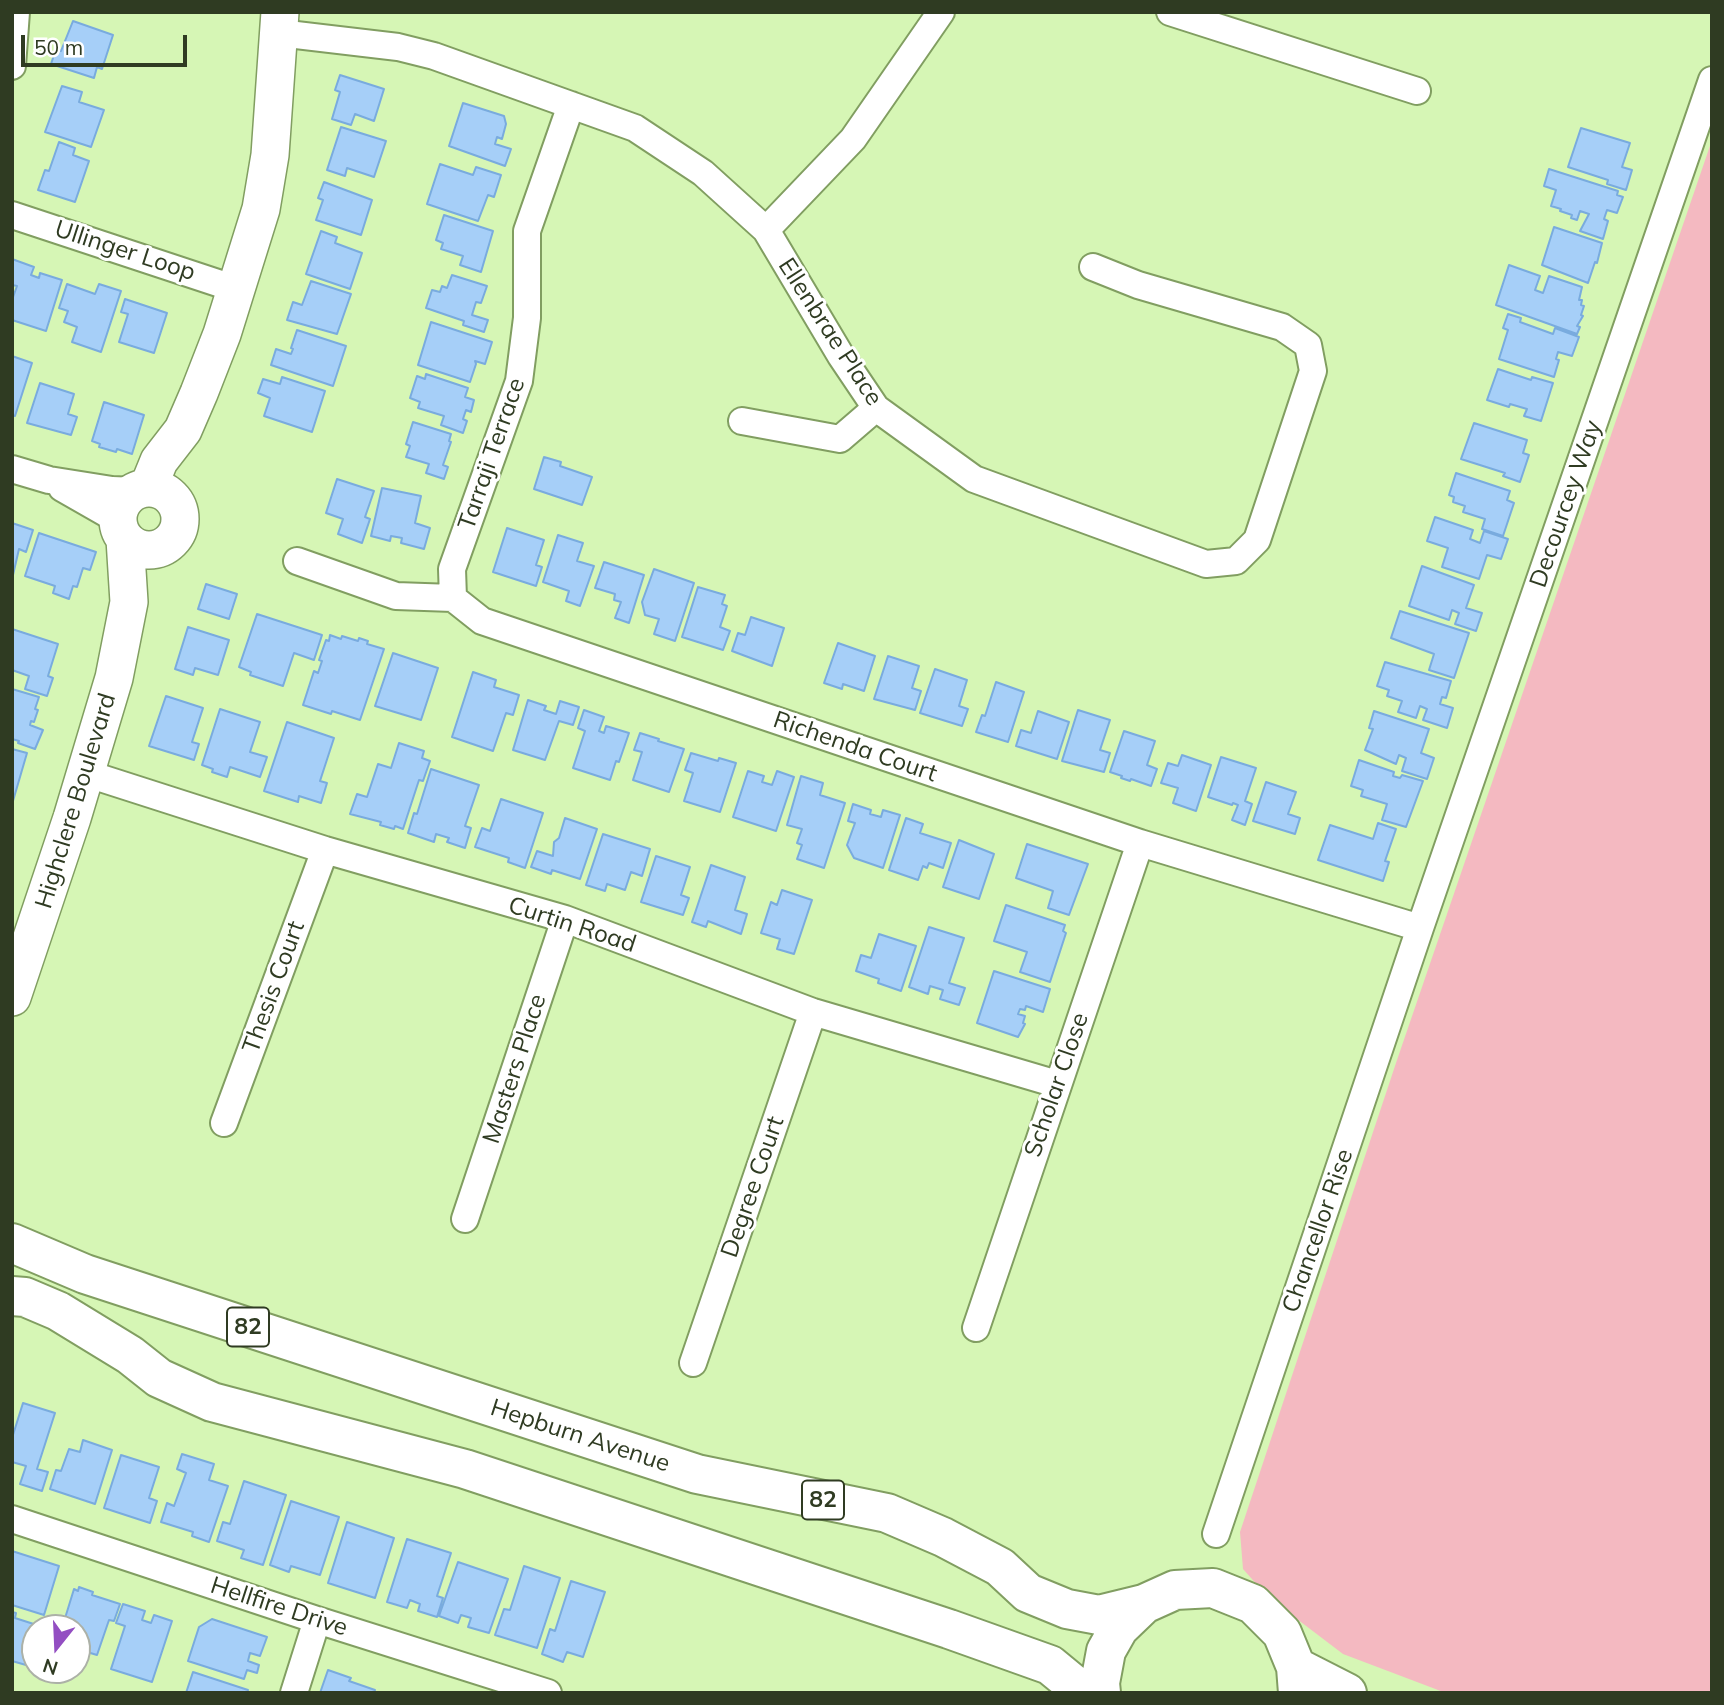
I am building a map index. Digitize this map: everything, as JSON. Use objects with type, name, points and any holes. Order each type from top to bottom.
[{"type":"main road","name":"Hepburn Avenue","points":[[12,1243],[85,1274],[696,1474],[887,1513],[1000,1567],[1028,1593],[1067,1609],[1099,1615],[1144,1604]]},
{"type":"main road","points":[[12,1296],[25,1297],[58,1311],[130,1355],[159,1378],[212,1402],[465,1469],[949,1629],[1050,1665],[1084,1693]]},
{"type":"main road","name":"82","points":[[1101,1693],[1100,1683],[1106,1651],[1119,1628],[1144,1604],[1175,1590],[1213,1588],[1254,1604],[1282,1633],[1297,1680],[1347,1693]]},
{"type":"street","points":[[12,66],[16,12]]},
{"type":"street","points":[[1170,12],[1417,90]]},
{"type":"street","points":[[766,230],[853,139],[931,16]]},
{"type":"street","name":"Ellenbrae Place","points":[[280,23],[434,56],[635,128],[702,173],[766,230],[841,356],[876,408],[975,479],[1206,564],[1236,561],[1257,540],[1313,371],[1308,345],[1282,327],[1138,285],[1093,267]]},
{"type":"street","name":"Highclere Boulevard","points":[[12,997],[114,678],[130,602],[143,514],[159,461],[183,430],[222,334],[261,209],[271,155],[280,23]]},
{"type":"street","name":"Decourcey Way","points":[[1420,928],[1712,80]]},
{"type":"street","name":"Tarraji Terrace","points":[[453,598],[452,569],[519,381],[527,318],[527,231],[570,105]]},
{"type":"street","name":"Ullinger Loop","points":[[12,215],[236,289]]},
{"type":"street","points":[[743,421],[840,439],[876,408]]},
{"type":"street","points":[[12,469],[143,514]]},
{"type":"street","points":[[49,480],[112,490],[143,514]]},
{"type":"street","points":[[297,561],[396,596],[453,598]]},
{"type":"street","name":"Richenda Court","points":[[453,598],[482,621],[1140,843],[1420,928]]},
{"type":"street","name":"Curtin Road","points":[[85,772],[325,850],[565,919],[813,1012],[1057,1084]]},
{"type":"street","name":"Scholar Close","points":[[976,1328],[1140,843]]},
{"type":"street","name":"Thesis Court","points":[[223,1123],[325,850]]},
{"type":"street","name":"Masters Place","points":[[465,1219],[565,919]]},
{"type":"street","name":"Chancellor Rise","points":[[1216,1534],[1420,928]]},
{"type":"street","name":"Degree Court","points":[[692,1363],[813,1012]]},
{"type":"street","name":"Hellfire Drive","points":[[12,1519],[548,1693]]},
{"type":"street","points":[[294,1693],[317,1620]]},
{"type":"shaded area","points":[[1712,140],[1712,1693],[1446,1693],[1343,1654],[1268,1597],[1243,1569],[1240,1532],[1397,1060]]},
{"type":"building","points":[[73,21],[113,35],[102,69],[97,67],[94,78],[51,64],[56,49],[61,51]]},
{"type":"building","points":[[340,75],[384,89],[374,121],[355,114],[351,125],[332,119],[340,92],[335,90]]},
{"type":"building","points":[[62,86],[82,92],[79,102],[104,110],[91,147],[45,132]]},
{"type":"building","points":[[463,103],[504,116],[506,124],[502,139],[497,137],[495,144],[511,149],[505,166],[449,146]]},
{"type":"building","points":[[341,127],[386,141],[374,177],[347,168],[345,176],[327,170]]},
{"type":"building","points":[[1581,128],[1630,143],[1622,167],[1632,170],[1626,190],[1607,184],[1608,180],[1568,167]]},
{"type":"building","points":[[59,142],[75,148],[73,155],[89,161],[75,202],[38,190],[45,170],[49,171]]},
{"type":"building","points":[[440,164],[473,175],[476,167],[501,175],[494,197],[488,195],[478,221],[427,204]]},
{"type":"building","points":[[1549,169],[1618,191],[1617,195],[1623,197],[1617,213],[1607,210],[1604,219],[1608,221],[1603,239],[1580,231],[1589,214],[1580,211],[1577,220],[1551,206],[1556,190],[1544,186]]},
{"type":"building","points":[[324,182],[372,200],[361,235],[316,220],[323,200],[318,198]]},
{"type":"building","points":[[444,215],[493,231],[481,272],[460,265],[463,256],[441,249],[443,243],[436,240]]},
{"type":"building","points":[[1554,227],[1602,243],[1588,283],[1542,265]]},
{"type":"building","points":[[321,231],[337,237],[335,243],[362,253],[350,289],[306,274]]},
{"type":"building","points":[[12,259],[34,267],[31,275],[39,278],[40,273],[62,280],[46,331],[12,320],[12,300],[17,286],[12,285]]},
{"type":"building","points":[[1509,265],[1540,276],[1535,290],[1543,293],[1549,276],[1582,287],[1579,300],[1582,300],[1581,305],[1584,306],[1583,316],[1577,326],[1580,327],[1577,334],[1496,305]]},
{"type":"building","points":[[452,275],[487,286],[481,303],[476,302],[472,315],[488,320],[484,332],[463,325],[464,321],[426,308],[432,290],[440,292],[442,286],[447,288]]},
{"type":"building","points":[[311,281],[351,294],[337,334],[287,320],[293,302],[302,305]]},
{"type":"building","points":[[67,284],[95,294],[99,284],[121,291],[101,352],[72,342],[77,327],[64,322],[68,311],[59,308]]},
{"type":"building","points":[[125,299],[167,313],[154,353],[119,342],[128,314],[121,312]]},
{"type":"building","points":[[1508,314],[1521,318],[1520,322],[1553,334],[1555,328],[1579,337],[1572,356],[1558,352],[1556,359],[1559,360],[1554,377],[1499,359],[1508,330],[1503,328]]},
{"type":"building","points":[[431,322],[492,342],[485,364],[475,361],[470,382],[418,365]]},
{"type":"building","points":[[297,330],[346,346],[333,386],[271,365],[276,349],[291,354]]},
{"type":"building","points":[[12,356],[32,363],[15,416],[12,415]]},
{"type":"building","points":[[1498,369],[1531,380],[1532,377],[1553,383],[1541,421],[1524,416],[1527,409],[1487,400]]},
{"type":"building","points":[[426,374],[468,388],[465,397],[474,400],[471,412],[466,410],[463,419],[467,421],[463,433],[441,425],[444,416],[418,408],[420,402],[410,398],[417,376],[425,379]]},
{"type":"building","points":[[282,377],[325,391],[312,432],[264,416],[270,398],[258,393],[263,379],[280,384]]},
{"type":"building","points":[[40,383],[74,394],[68,414],[77,417],[71,435],[27,423]]},
{"type":"building","points":[[104,402],[144,415],[132,454],[99,447],[100,444],[92,441]]},
{"type":"building","points":[[413,422],[451,434],[443,465],[448,467],[444,479],[426,473],[429,464],[406,457],[410,446],[406,444]]},
{"type":"building","points":[[1474,423],[1527,440],[1523,453],[1529,455],[1520,482],[1503,476],[1505,473],[1461,459]]},
{"type":"building","points":[[544,457],[561,462],[560,466],[592,477],[582,505],[534,489]]},
{"type":"building","points":[[1456,473],[1510,491],[1507,500],[1514,503],[1503,536],[1482,529],[1485,519],[1463,512],[1465,506],[1453,502],[1454,497],[1449,495]]},
{"type":"building","points":[[337,479],[374,491],[365,517],[370,519],[362,543],[338,534],[343,519],[326,513]]},
{"type":"building","points":[[382,488],[421,496],[415,523],[430,528],[424,549],[401,543],[402,538],[391,536],[390,541],[371,536]]},
{"type":"building","points":[[1435,517],[1473,530],[1470,539],[1480,543],[1484,531],[1508,539],[1501,559],[1487,555],[1479,579],[1442,567],[1448,548],[1427,541]]},
{"type":"building","points":[[12,523],[33,530],[26,552],[19,549],[13,575]]},
{"type":"building","points":[[507,528],[544,540],[536,565],[542,567],[536,586],[493,572]]},
{"type":"building","points":[[39,533],[96,552],[90,570],[83,568],[77,587],[73,586],[69,599],[53,593],[55,586],[25,576]]},
{"type":"building","points":[[558,535],[583,543],[577,561],[594,566],[580,606],[566,601],[569,591],[543,582]]},
{"type":"building","points":[[604,562],[644,575],[629,623],[615,618],[621,602],[614,600],[615,594],[595,588]]},
{"type":"building","points":[[1422,566],[1474,585],[1466,608],[1482,613],[1476,631],[1455,624],[1459,613],[1452,610],[1449,620],[1409,606]]},
{"type":"building","points":[[654,569],[694,583],[675,641],[654,634],[659,619],[645,615],[642,602]]},
{"type":"building","points":[[206,584],[237,594],[229,619],[198,609]]},
{"type":"building","points":[[698,587],[725,595],[722,604],[727,606],[720,627],[730,631],[723,650],[682,637]]},
{"type":"building","points":[[1400,611],[1469,633],[1454,678],[1429,670],[1434,654],[1391,638]]},
{"type":"building","points":[[257,614],[322,635],[314,660],[294,653],[283,686],[250,675],[251,672],[239,667]]},
{"type":"building","points":[[751,617],[784,628],[772,666],[732,651],[738,633],[745,635]]},
{"type":"building","points":[[188,627],[229,640],[218,675],[195,668],[193,675],[175,669]]},
{"type":"building","points":[[12,629],[58,644],[48,676],[53,678],[47,696],[25,689],[29,676],[12,670]]},
{"type":"building","points":[[330,635],[358,641],[359,638],[368,641],[367,644],[384,649],[360,720],[303,705],[314,671],[318,673],[322,661],[319,660]]},
{"type":"building","points":[[838,643],[875,656],[864,691],[843,684],[842,689],[824,683]]},
{"type":"building","points":[[393,653],[438,668],[421,720],[375,706]]},
{"type":"building","points":[[888,656],[919,666],[912,688],[921,691],[915,710],[874,699]]},
{"type":"building","points":[[1385,662],[1451,681],[1446,698],[1442,697],[1440,704],[1453,708],[1447,728],[1423,720],[1427,709],[1420,706],[1416,718],[1398,712],[1402,701],[1387,696],[1389,690],[1377,686]]},
{"type":"building","points":[[935,669],[967,680],[959,706],[968,709],[962,726],[920,713]]},
{"type":"building","points":[[473,672],[496,680],[494,687],[519,695],[513,715],[506,713],[493,751],[452,737]]},
{"type":"building","points":[[996,682],[1024,692],[1008,742],[976,732],[982,715],[985,716]]},
{"type":"building","points":[[12,689],[39,697],[35,709],[38,710],[34,722],[31,721],[30,725],[43,730],[35,749],[12,739]]},
{"type":"building","points":[[166,696],[203,708],[192,742],[199,744],[194,760],[149,746]]},
{"type":"building","points":[[528,700],[546,706],[544,710],[556,714],[560,701],[579,707],[573,725],[559,721],[545,760],[513,750]]},
{"type":"building","points":[[220,709],[260,722],[250,752],[267,757],[260,777],[230,767],[227,777],[202,765]]},
{"type":"building","points":[[584,710],[604,717],[599,731],[604,733],[606,726],[629,733],[610,780],[573,768],[585,731],[578,728]]},
{"type":"building","points":[[1078,710],[1110,720],[1100,750],[1110,753],[1104,772],[1062,761]]},
{"type":"building","points":[[1038,711],[1069,722],[1057,759],[1016,746],[1021,730],[1031,733]]},
{"type":"building","points":[[1374,711],[1429,729],[1421,753],[1434,758],[1427,779],[1402,771],[1406,758],[1399,755],[1396,764],[1365,750],[1373,729],[1369,728]]},
{"type":"building","points":[[287,722],[334,738],[320,781],[327,783],[321,803],[299,796],[298,802],[264,791]]},
{"type":"building","points":[[1124,731],[1155,741],[1147,765],[1157,769],[1151,786],[1121,778],[1122,776],[1110,772]]},
{"type":"building","points":[[640,733],[684,749],[669,792],[633,780],[642,752],[634,750]]},
{"type":"building","points":[[399,743],[424,751],[422,758],[430,761],[423,781],[419,780],[403,829],[395,826],[394,829],[380,825],[381,822],[350,814],[357,794],[367,797],[378,764],[391,768]]},
{"type":"building","points":[[12,749],[27,753],[13,801],[12,801]]},
{"type":"building","points":[[691,753],[736,763],[720,812],[684,801],[693,773],[685,770]]},
{"type":"building","points":[[1182,755],[1211,765],[1196,811],[1173,803],[1178,788],[1161,783],[1168,763],[1178,766]]},
{"type":"building","points":[[1221,757],[1256,768],[1245,801],[1252,804],[1245,825],[1232,820],[1238,805],[1208,797]]},
{"type":"building","points":[[1359,760],[1394,772],[1393,776],[1400,778],[1402,775],[1423,781],[1406,827],[1382,820],[1387,804],[1361,796],[1363,790],[1351,786]]},
{"type":"building","points":[[431,769],[479,785],[465,826],[471,828],[465,848],[447,842],[449,838],[436,834],[434,842],[408,833]]},
{"type":"building","points":[[748,771],[764,776],[762,782],[772,785],[777,771],[794,777],[776,831],[733,817]]},
{"type":"building","points":[[801,776],[823,783],[820,795],[845,803],[824,868],[797,859],[802,845],[797,843],[802,829],[787,825]]},
{"type":"building","points":[[1266,782],[1296,792],[1288,814],[1300,818],[1295,834],[1253,821]]},
{"type":"building","points":[[501,799],[543,813],[525,868],[508,862],[509,858],[475,847],[482,828],[490,831]]},
{"type":"building","points":[[853,804],[871,810],[870,814],[881,817],[883,810],[900,815],[883,868],[854,858],[847,845],[855,823],[848,821]]},
{"type":"building","points":[[565,818],[597,829],[580,879],[531,867],[537,851],[553,856],[554,842],[559,838]]},
{"type":"building","points":[[906,818],[923,824],[920,833],[951,843],[943,868],[929,863],[927,868],[923,866],[918,880],[889,870]]},
{"type":"building","points":[[1378,823],[1396,829],[1385,861],[1389,862],[1383,881],[1318,860],[1330,825],[1373,839]]},
{"type":"building","points":[[603,834],[650,849],[642,876],[631,872],[625,890],[607,884],[605,891],[586,885]]},
{"type":"building","points":[[959,840],[994,854],[979,899],[943,887]]},
{"type":"building","points":[[1027,844],[1088,864],[1069,915],[1048,908],[1053,891],[1016,878]]},
{"type":"building","points":[[656,856],[690,867],[681,895],[689,898],[683,915],[641,902]]},
{"type":"building","points":[[711,865],[745,877],[735,910],[747,914],[741,934],[708,921],[706,927],[692,922]]},
{"type":"building","points":[[782,890],[812,900],[794,954],[777,949],[780,939],[761,933],[771,902],[777,905]]},
{"type":"building","points":[[1006,905],[1065,925],[1063,931],[1066,933],[1050,982],[1020,972],[1027,952],[994,941]]},
{"type":"building","points":[[929,927],[964,938],[949,983],[965,988],[959,1005],[940,999],[943,990],[930,986],[928,994],[909,987]]},
{"type":"building","points":[[879,934],[916,946],[901,991],[856,971],[861,955],[871,958]]},
{"type":"building","points":[[994,971],[1050,989],[1043,1012],[1026,1006],[1025,1010],[1020,1009],[1018,1014],[1025,1016],[1025,1024],[1018,1037],[977,1023]]},
{"type":"building","points":[[23,1403],[55,1413],[37,1469],[48,1472],[42,1491],[20,1484],[26,1466],[12,1462],[12,1438]]},
{"type":"building","points":[[83,1440],[112,1450],[95,1504],[50,1489],[56,1470],[61,1471],[69,1449],[80,1452]]},
{"type":"building","points":[[182,1454],[214,1464],[209,1480],[228,1486],[209,1542],[192,1536],[193,1532],[161,1522],[167,1503],[174,1506],[186,1473],[177,1469]]},
{"type":"building","points":[[121,1455],[159,1467],[149,1498],[157,1501],[150,1523],[104,1508]]},
{"type":"building","points":[[244,1481],[286,1495],[263,1565],[241,1558],[244,1550],[217,1541],[223,1522],[230,1524]]},
{"type":"building","points":[[291,1501],[339,1517],[320,1575],[291,1566],[289,1572],[270,1565]]},
{"type":"building","points":[[347,1522],[394,1538],[375,1598],[328,1583]]},
{"type":"building","points":[[407,1539],[451,1553],[437,1596],[443,1598],[437,1617],[418,1611],[420,1604],[410,1600],[407,1608],[387,1602]]},
{"type":"building","points":[[12,1551],[59,1566],[44,1614],[12,1605]]},
{"type":"building","points":[[458,1562],[508,1579],[489,1633],[468,1627],[471,1618],[461,1615],[458,1623],[439,1616]]},
{"type":"building","points":[[524,1566],[560,1578],[537,1648],[495,1635],[504,1609],[510,1610]]},
{"type":"building","points":[[571,1581],[605,1592],[583,1657],[567,1652],[563,1662],[542,1654],[550,1629],[555,1631]]},
{"type":"building","points":[[79,1587],[93,1592],[92,1595],[120,1604],[114,1621],[109,1620],[97,1655],[91,1653],[91,1614],[66,1614],[74,1589],[78,1591]]},
{"type":"building","points":[[123,1604],[145,1611],[142,1620],[151,1623],[154,1615],[172,1621],[152,1682],[111,1669],[125,1626],[116,1623]]},
{"type":"building","points":[[12,1612],[16,1613],[15,1618],[21,1620],[21,1664],[12,1661]]},
{"type":"building","points":[[212,1619],[267,1637],[260,1656],[250,1653],[248,1661],[259,1665],[257,1673],[247,1670],[244,1679],[188,1661],[199,1627]]},
{"type":"building","points":[[328,1670],[375,1690],[374,1693],[320,1693]]},
{"type":"building","points":[[193,1672],[248,1690],[247,1693],[186,1693]]}]
